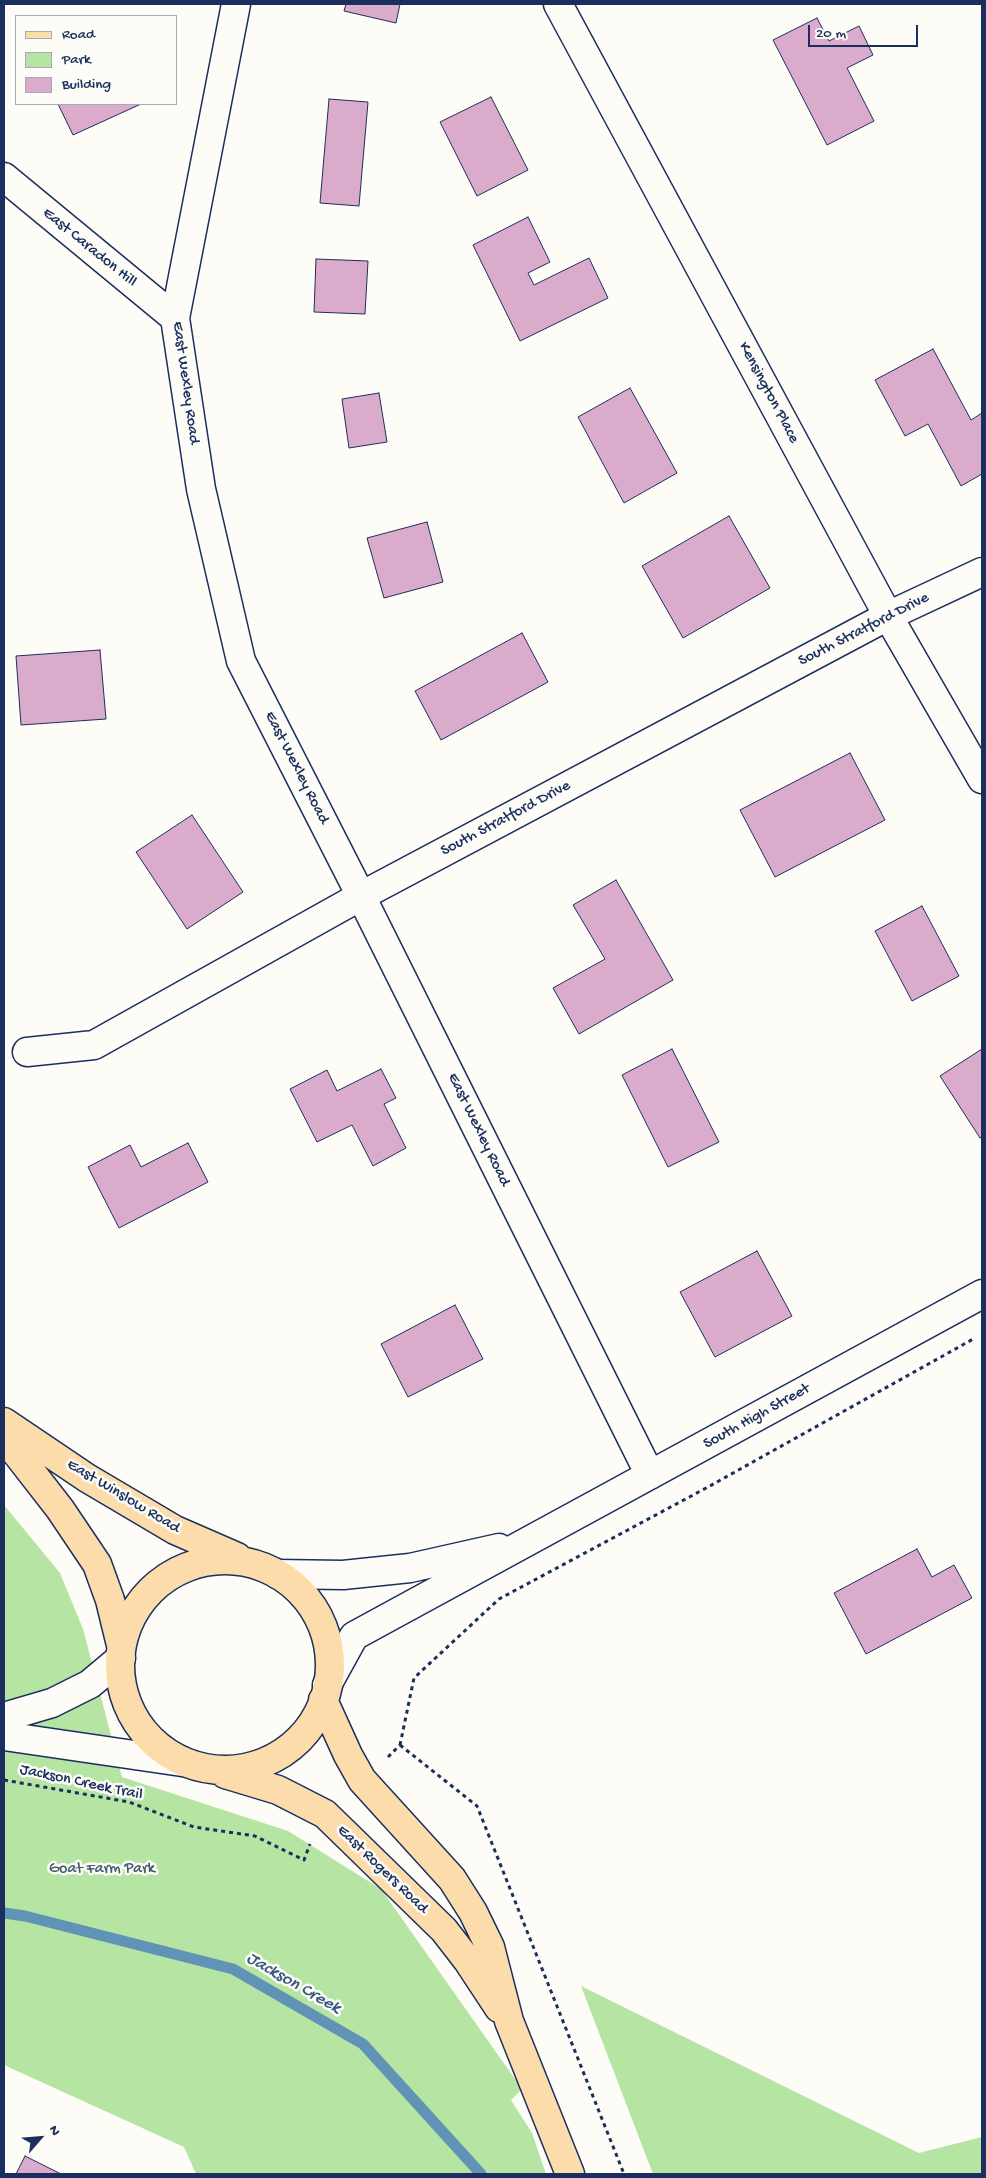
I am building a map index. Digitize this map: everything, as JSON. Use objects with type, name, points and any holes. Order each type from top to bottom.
[{"type":"main road","name":"East Winslow Road","points":[[4,1422],[87,1478],[175,1530],[277,1574],[297,1588],[313,1608],[325,1631],[330,1656],[325,1693]]},
{"type":"main road","points":[[4,1437],[60,1509],[97,1564],[110,1600],[121,1652]]},
{"type":"main road","points":[[121,1652],[132,1616],[149,1591],[170,1575],[193,1564],[220,1560],[248,1562]]},
{"type":"main road","name":"East Rogers Road","points":[[121,1652],[120,1682],[131,1715],[153,1742],[182,1762],[278,1790],[325,1814],[444,1930],[468,1960],[490,1996],[509,2021]]},
{"type":"main road","points":[[216,1771],[250,1768],[274,1759],[296,1744],[312,1725],[325,1693]]},
{"type":"main road","name":"East Rogers Road","points":[[325,1693],[362,1780],[452,1879],[473,1912],[490,1947],[509,2021],[570,2174]]},
{"type":"street","name":"East Wexley Road","points":[[236,4],[175,318],[201,489],[241,661],[362,896],[650,1476]]},
{"type":"street","name":"Kensington Place","points":[[558,4],[888,616],[982,780]]},
{"type":"street","name":"East Caradon Hill","points":[[4,177],[175,318]]},
{"type":"street","name":"South Stratford Drive","points":[[27,1052],[94,1045],[362,896],[888,616],[982,572]]},
{"type":"street","name":"South High Street","points":[[325,1693],[354,1636],[532,1541],[982,1294]]},
{"type":"street","name":"South High Street","points":[[277,1574],[343,1575],[410,1568],[532,1541]]},
{"type":"street","points":[[4,1716],[52,1704],[90,1684],[121,1652]]},
{"type":"street","points":[[4,1736],[182,1762]]},
{"type":"path","points":[[624,2174],[477,1806],[400,1745],[414,1678],[499,1599],[716,1483],[982,1334]]},
{"type":"path","name":"Jackson Creek Trail","points":[[4,1780],[129,1802],[194,1827],[255,1836],[304,1860],[314,1834],[325,1814]]},
{"type":"green space","name":"Goat Farm Park","points":[[4,1505],[60,1573],[83,1629],[122,1777],[288,1831],[381,1889],[522,2089],[511,2100],[532,2133],[546,2174],[196,2174],[184,2147],[4,2065]]},
{"type":"green space","points":[[581,1986],[919,2153],[982,2137],[982,2174],[653,2174]]},
{"type":"building","points":[[346,4],[400,4],[396,23],[344,11]]},
{"type":"building","points":[[817,18],[829,41],[859,26],[873,55],[847,68],[874,121],[827,145],[773,40]]},
{"type":"building","points":[[491,97],[528,170],[477,196],[440,122]]},
{"type":"building","points":[[329,99],[368,102],[359,206],[320,203]]},
{"type":"building","points":[[58,105],[139,105],[73,135]]},
{"type":"building","points":[[528,217],[550,262],[528,273],[534,285],[589,258],[608,298],[520,341],[473,245]]},
{"type":"building","points":[[316,259],[368,261],[365,314],[314,312]]},
{"type":"building","points":[[933,349],[971,420],[982,413],[982,474],[961,486],[928,424],[905,436],[875,380]]},
{"type":"building","points":[[630,388],[677,473],[624,503],[578,417]]},
{"type":"building","points":[[379,393],[387,442],[349,448],[342,399]]},
{"type":"building","points":[[729,516],[770,588],[683,638],[642,566]]},
{"type":"building","points":[[427,522],[443,582],[384,598],[367,538]]},
{"type":"building","points":[[522,633],[548,682],[441,740],[415,691]]},
{"type":"building","points":[[100,650],[106,719],[21,725],[16,656]]},
{"type":"building","points":[[850,753],[885,820],[775,877],[740,810]]},
{"type":"building","points":[[192,815],[243,892],[187,929],[136,852]]},
{"type":"building","points":[[616,880],[673,980],[579,1034],[553,988],[605,959],[573,905]]},
{"type":"building","points":[[922,906],[959,976],[912,1001],[875,931]]},
{"type":"building","points":[[672,1049],[719,1142],[668,1167],[622,1075]]},
{"type":"building","points":[[982,1049],[982,1137],[980,1138],[940,1076]]},
{"type":"building","points":[[381,1069],[396,1098],[384,1104],[406,1148],[373,1166],[352,1125],[317,1142],[290,1089],[327,1070],[337,1091]]},
{"type":"building","points":[[188,1143],[208,1182],[119,1228],[88,1167],[130,1145],[141,1167]]},
{"type":"building","points":[[757,1251],[792,1316],[715,1357],[680,1292]]},
{"type":"building","points":[[455,1305],[483,1359],[408,1397],[381,1344]]},
{"type":"building","points":[[917,1549],[932,1577],[954,1565],[972,1598],[866,1654],[834,1593]]},
{"type":"building","points":[[25,2156],[61,2174],[16,2174]]},
{"type":"waterway","name":"Jackson Creek","points":[[4,1913],[25,1916],[233,1969],[363,2044],[481,2174]]}]
